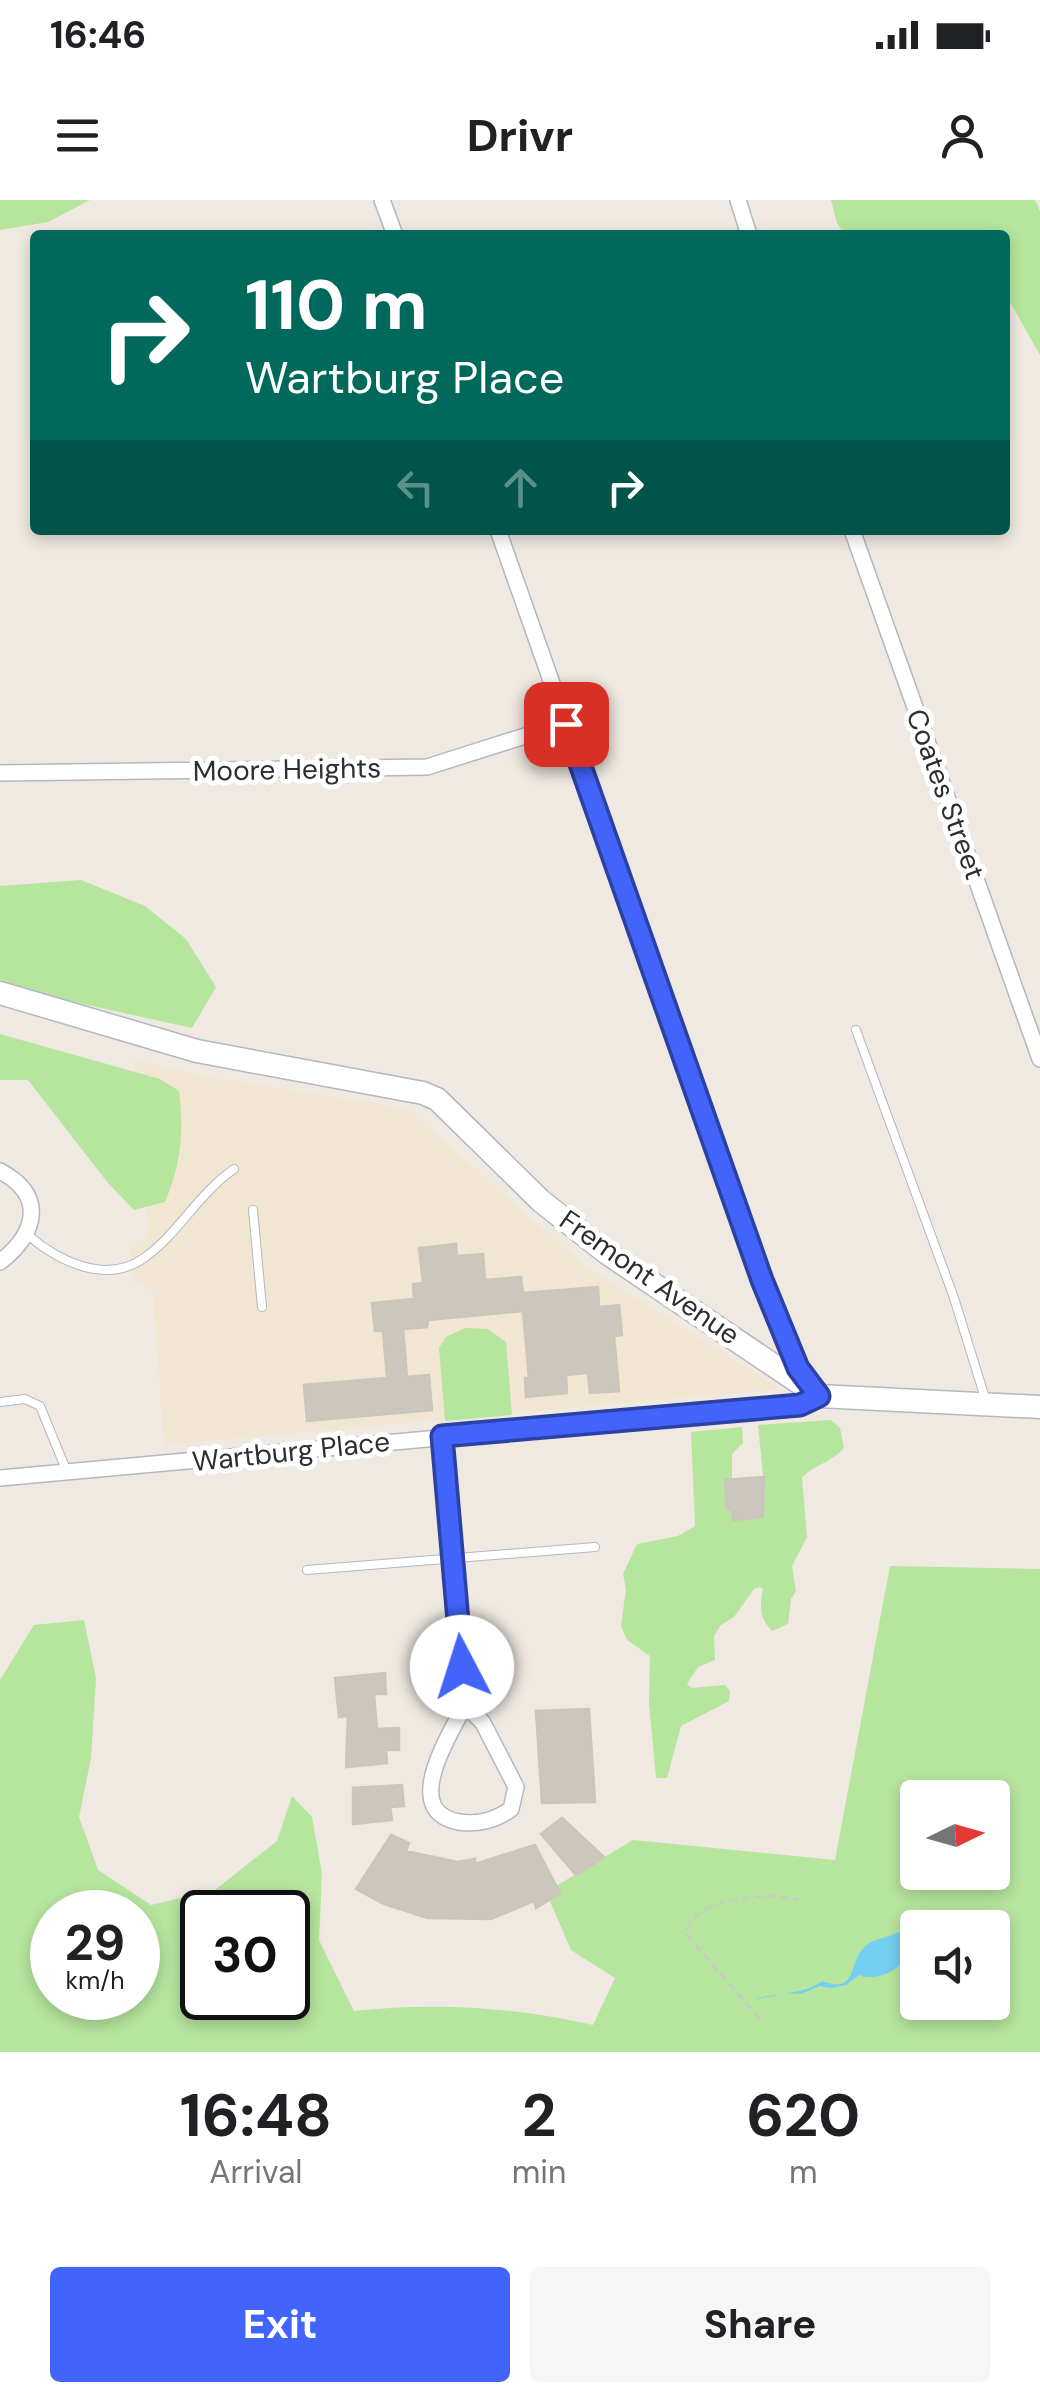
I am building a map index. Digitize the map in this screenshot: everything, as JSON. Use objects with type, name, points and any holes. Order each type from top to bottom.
[{"type":"main road","name":"Fremont Avenue","points":[[0,993],[197,1051],[423,1093],[437,1099],[541,1201],[607,1253],[819,1396]]},
{"type":"main road","points":[[819,1396],[1040,1407]]},
{"type":"street","points":[[382,200],[392,230]]},
{"type":"street","points":[[738,200],[747,230]]},
{"type":"street","points":[[500,535],[762,1280],[798,1368],[819,1396]]},
{"type":"street","name":"Coates Street","points":[[854,535],[1040,1058]]},
{"type":"street","name":"Moore Heights","points":[[0,773],[427,767],[566,724]]},
{"type":"street","points":[[0,1171],[13,1178],[32,1212],[28,1235],[0,1262]]},
{"type":"street","name":"Wartburg Place","points":[[0,1478],[800,1405],[819,1396]]},
{"type":"street","points":[[442,1436],[465,1704],[432,1774],[430,1798],[446,1818],[480,1822],[511,1809],[516,1787],[482,1723],[465,1704]]},
{"type":"lane","points":[[856,1030],[954,1298],[987,1405]]},
{"type":"lane","points":[[28,1235],[60,1259],[79,1266],[113,1269],[128,1265],[142,1260],[202,1195],[234,1170]]},
{"type":"lane","points":[[253,1210],[262,1307]]},
{"type":"lane","points":[[0,1402],[26,1399],[40,1406],[67,1472]]},
{"type":"lane","points":[[307,1570],[596,1546]]},
{"type":"path","points":[[760,2019],[687,1934],[686,1928],[692,1918],[710,1908],[756,1895],[783,1895],[799,1900]]},
{"type":"shaded area","points":[[134,1060],[411,1112],[583,1264],[780,1389],[164,1445],[153,1291],[133,1282],[130,1249],[148,1235]]},
{"type":"green space","points":[[0,200],[90,200],[48,222],[0,230]]},
{"type":"green space","points":[[831,200],[1035,200],[1040,211],[1040,355],[1010,302],[1010,230],[842,230]]},
{"type":"green space","points":[[81,880],[145,906],[186,939],[216,987],[192,1028],[60,999],[0,980],[0,886]]},
{"type":"green space","points":[[0,1034],[160,1079],[179,1091],[180,1148],[165,1202],[134,1210],[108,1183],[28,1080],[0,1080]]},
{"type":"green space","points":[[465,1328],[488,1329],[506,1342],[512,1415],[445,1421],[439,1348],[446,1337]]},
{"type":"green space","points":[[831,1420],[840,1428],[844,1448],[802,1477],[807,1537],[792,1566],[796,1591],[788,1624],[772,1631],[768,1626],[761,1612],[760,1587],[754,1589],[734,1617],[721,1625],[714,1636],[715,1660],[698,1667],[687,1684],[692,1688],[725,1685],[730,1691],[729,1701],[681,1726],[667,1778],[656,1778],[649,1703],[650,1656],[627,1640],[621,1626],[626,1589],[623,1574],[637,1544],[678,1536],[695,1526],[691,1432],[742,1427],[743,1443],[732,1454],[732,1479],[725,1480],[727,1509],[732,1509],[733,1519],[763,1517],[765,1495],[758,1425]]},
{"type":"green space","points":[[890,1566],[1040,1569],[1040,2052],[0,2052],[0,1680],[34,1625],[84,1620],[96,1678],[91,1758],[79,1817],[98,1870],[128,1890],[30,1890],[30,2020],[160,2020],[160,1903],[180,1898],[180,2020],[310,2020],[310,1890],[215,1890],[277,1841],[292,1796],[312,1817],[322,1874],[319,1940],[354,2011],[474,2008],[593,2025],[615,1978],[571,1950],[546,1892],[633,1840],[835,1860]]},
{"type":"water","points":[[898,1932],[900,1935],[898,1967],[879,1976],[859,1975],[846,1985],[820,1986],[801,1994],[787,1993],[822,1981],[841,1984],[850,1977],[857,1957],[869,1944]]},
{"type":"building","points":[[456,1244],[457,1256],[483,1254],[485,1280],[521,1277],[523,1293],[598,1287],[599,1307],[619,1305],[622,1335],[614,1336],[619,1391],[590,1393],[588,1373],[566,1375],[567,1393],[526,1397],[525,1378],[529,1378],[523,1311],[428,1320],[427,1327],[403,1329],[407,1377],[429,1375],[432,1410],[307,1421],[304,1385],[387,1378],[383,1331],[375,1331],[372,1303],[414,1299],[413,1284],[423,1283],[419,1248]]},
{"type":"building","points":[[764,1477],[763,1517],[733,1520],[732,1509],[727,1509],[725,1480]]},
{"type":"building","points":[[385,1673],[386,1694],[374,1694],[377,1729],[399,1728],[399,1750],[386,1750],[387,1763],[346,1767],[348,1716],[339,1717],[335,1678]]},
{"type":"building","points":[[589,1709],[595,1802],[542,1803],[536,1711]]},
{"type":"building","points":[[402,1785],[404,1806],[390,1807],[392,1820],[353,1824],[353,1788]]},
{"type":"building","points":[[562,1818],[604,1857],[576,1875],[541,1834]]},
{"type":"building","points":[[391,1835],[409,1843],[406,1851],[457,1862],[475,1859],[475,1864],[535,1845],[560,1893],[536,1908],[534,1901],[491,1919],[428,1918],[384,1904],[356,1889]]},
{"type":"route","points":[[462,1667],[442,1436],[800,1405],[819,1396],[798,1368],[762,1280],[566,724]]}]
